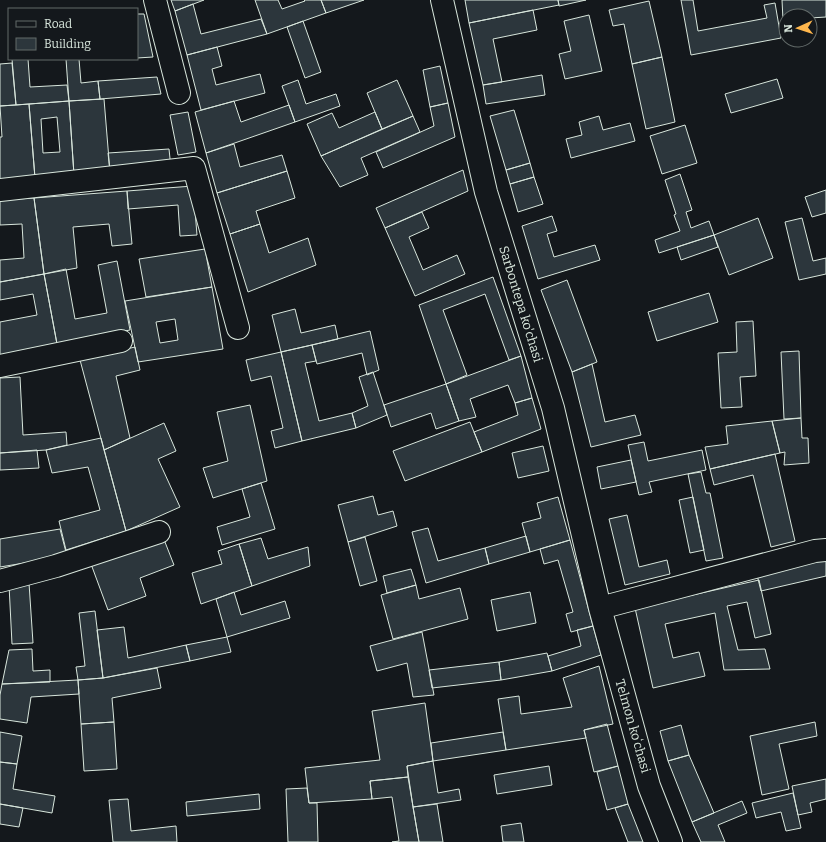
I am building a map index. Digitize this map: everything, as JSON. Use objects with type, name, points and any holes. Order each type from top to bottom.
[{"type":"street","points":[[155,0],[179,93]]},
{"type":"street","name":"Sarbontepa ko'chasi","points":[[442,0],[486,192],[553,408],[600,608]]},
{"type":"street","points":[[0,190],[194,168],[238,328]]},
{"type":"street","points":[[0,366],[121,342]]},
{"type":"street","points":[[0,581],[56,566],[159,532]]},
{"type":"street","points":[[600,608],[815,551],[826,550]]},
{"type":"street","name":"Telmon koʻchasi","points":[[600,608],[649,786],[670,842]]},
{"type":"building","points":[[171,0],[204,0],[175,11]]},
{"type":"building","points":[[255,0],[278,0],[282,9],[305,1],[304,0],[321,0],[326,13],[267,34]]},
{"type":"building","points":[[321,0],[364,0],[326,13]]},
{"type":"building","points":[[465,0],[558,0],[559,5],[469,23]]},
{"type":"building","points":[[558,0],[586,0],[559,6]]},
{"type":"building","points":[[681,0],[693,0],[698,31],[767,18],[764,5],[775,3],[778,20],[778,39],[691,55]]},
{"type":"building","points":[[782,0],[826,0],[826,17],[818,18],[818,8],[782,8]]},
{"type":"building","points":[[649,1],[662,57],[632,64],[624,24],[613,26],[609,10]]},
{"type":"building","points":[[193,4],[201,34],[261,19],[267,34],[187,55],[175,11]]},
{"type":"building","points":[[533,10],[537,30],[493,39],[502,82],[483,85],[469,23]]},
{"type":"building","points":[[138,14],[144,14],[153,57],[138,58]]},
{"type":"building","points":[[589,15],[602,71],[565,79],[559,54],[571,51],[564,21]]},
{"type":"building","points":[[303,21],[321,72],[305,78],[287,27]]},
{"type":"building","points":[[217,47],[222,66],[212,69],[216,85],[260,74],[265,93],[201,110],[187,55]]},
{"type":"building","points":[[662,57],[675,122],[646,129],[632,64]]},
{"type":"building","points":[[12,60],[28,60],[30,87],[67,85],[69,101],[16,105]]},
{"type":"building","points":[[66,60],[79,60],[81,83],[98,81],[100,99],[69,101]]},
{"type":"building","points":[[12,63],[16,105],[0,106],[0,64]]},
{"type":"building","points":[[440,66],[448,103],[430,107],[423,70]]},
{"type":"building","points":[[542,75],[545,95],[486,104],[483,85]]},
{"type":"building","points":[[157,77],[161,94],[100,99],[98,81]]},
{"type":"building","points":[[777,79],[783,98],[731,113],[725,94]]},
{"type":"building","points":[[298,80],[306,104],[336,94],[340,106],[295,122],[282,86]]},
{"type":"building","points":[[397,80],[413,116],[382,129],[367,93]]},
{"type":"building","points":[[104,99],[110,172],[74,175],[69,101]]},
{"type":"building","points":[[69,101],[74,175],[35,178],[29,104]],"holes":[[[57,117],[60,152],[43,153],[41,119]]]},
{"type":"building","points":[[234,101],[241,122],[289,105],[295,122],[206,153],[195,112]]},
{"type":"building","points":[[448,103],[455,137],[383,168],[376,152],[434,126],[430,107]]},
{"type":"building","points":[[29,104],[35,178],[0,180],[0,137],[2,137],[0,106]]},
{"type":"building","points":[[514,110],[530,163],[506,170],[490,116]]},
{"type":"building","points":[[188,112],[196,152],[178,155],[170,115]]},
{"type":"building","points":[[375,112],[382,129],[321,156],[307,124],[332,113],[339,128]]},
{"type":"building","points":[[413,116],[420,132],[361,158],[368,175],[340,187],[321,156]]},
{"type":"building","points":[[599,116],[603,130],[630,123],[635,141],[571,158],[566,139],[582,135],[579,122]]},
{"type":"building","points":[[685,125],[697,163],[662,174],[650,136]]},
{"type":"building","points":[[234,144],[240,167],[282,155],[287,171],[217,193],[206,153]]},
{"type":"building","points":[[169,149],[171,168],[110,172],[108,153]]},
{"type":"building","points":[[530,163],[534,177],[510,184],[506,170]]},
{"type":"building","points":[[463,170],[468,191],[385,228],[376,208]]},
{"type":"building","points":[[287,171],[295,198],[256,211],[260,224],[230,234],[217,193]]},
{"type":"building","points":[[680,174],[692,210],[686,212],[691,228],[709,221],[714,235],[659,253],[655,240],[680,231],[674,215],[676,214],[665,180]]},
{"type":"building","points":[[534,177],[543,204],[518,212],[510,184]]},
{"type":"building","points":[[193,186],[197,235],[180,236],[178,205],[128,209],[127,191]]},
{"type":"building","points":[[826,190],[826,213],[812,217],[805,197]]},
{"type":"building","points":[[127,191],[132,244],[112,246],[109,224],[73,227],[77,268],[44,274],[34,198]]},
{"type":"building","points":[[34,198],[44,274],[0,282],[0,260],[24,258],[22,224],[0,225],[0,200]]},
{"type":"building","points":[[422,212],[429,228],[409,237],[423,270],[457,255],[465,274],[415,296],[385,228]]},
{"type":"building","points":[[552,216],[557,231],[547,234],[554,257],[595,245],[600,260],[538,279],[522,226]]},
{"type":"building","points":[[758,218],[773,258],[729,275],[714,235]]},
{"type":"building","points":[[802,218],[813,261],[826,258],[826,274],[799,280],[785,222]]},
{"type":"building","points":[[260,224],[269,253],[308,238],[316,265],[248,292],[230,234]]},
{"type":"building","points":[[714,235],[718,247],[681,260],[677,247]]},
{"type":"building","points":[[205,249],[212,287],[146,297],[139,259]]},
{"type":"building","points":[[117,261],[130,330],[57,344],[44,274],[66,269],[75,319],[107,313],[98,265]]},
{"type":"building","points":[[44,274],[57,344],[0,355],[0,322],[37,315],[33,294],[0,300],[0,282]]},
{"type":"building","points":[[493,277],[521,356],[509,360],[485,294],[443,310],[467,375],[446,384],[419,305]]},
{"type":"building","points":[[567,280],[597,362],[572,372],[541,290]]},
{"type":"building","points":[[212,287],[223,349],[138,362],[125,301]],"holes":[[[175,319],[178,340],[160,343],[156,322]]]},
{"type":"building","points":[[709,293],[718,322],[657,341],[648,312]]},
{"type":"building","points":[[295,309],[301,333],[335,325],[338,339],[281,352],[272,315]]},
{"type":"building","points":[[753,321],[756,376],[740,377],[742,407],[721,408],[718,353],[737,352],[736,322]]},
{"type":"building","points":[[370,331],[379,370],[367,375],[362,353],[317,364],[312,345]]},
{"type":"building","points":[[312,345],[316,361],[305,363],[319,421],[352,413],[356,428],[302,441],[281,352]]},
{"type":"building","points":[[135,347],[140,370],[116,376],[130,438],[104,450],[80,360]]},
{"type":"building","points":[[799,351],[801,418],[784,419],[781,352]]},
{"type":"building","points":[[281,352],[302,441],[275,448],[271,431],[283,428],[271,376],[251,381],[246,360]]},
{"type":"building","points":[[521,356],[532,398],[515,403],[508,385],[470,399],[476,417],[459,421],[446,384]]},
{"type":"building","points":[[592,364],[605,422],[635,415],[641,435],[591,447],[572,372]]},
{"type":"building","points":[[373,372],[387,415],[356,428],[352,413],[368,406],[359,377]]},
{"type":"building","points":[[20,377],[23,435],[66,432],[67,445],[46,450],[0,453],[0,378]]},
{"type":"building","points":[[446,384],[459,421],[436,429],[431,413],[391,427],[384,405]]},
{"type":"building","points":[[532,398],[541,429],[482,452],[474,432],[518,415],[515,403]]},
{"type":"building","points":[[250,405],[267,481],[213,498],[203,468],[228,461],[217,412]]},
{"type":"building","points":[[801,418],[802,438],[808,438],[809,463],[784,465],[785,452],[780,453],[772,421]]},
{"type":"building","points":[[772,421],[780,453],[710,469],[705,447],[728,444],[726,426]]},
{"type":"building","points":[[470,422],[482,452],[405,481],[393,451]]},
{"type":"building","points":[[164,423],[176,451],[158,459],[180,507],[126,531],[104,450]]},
{"type":"building","points":[[101,438],[126,531],[66,550],[59,521],[100,510],[88,467],[52,473],[46,450]]},
{"type":"building","points":[[644,442],[648,461],[702,450],[706,470],[649,482],[652,492],[639,495],[628,445]]},
{"type":"building","points":[[543,446],[549,471],[518,478],[512,453]]},
{"type":"building","points":[[37,450],[39,468],[0,470],[0,453]]},
{"type":"building","points":[[775,454],[795,541],[771,547],[753,475],[714,485],[710,469]]},
{"type":"building","points":[[631,460],[636,482],[601,489],[597,467]]},
{"type":"building","points":[[701,472],[706,493],[710,493],[723,558],[706,561],[688,474]]},
{"type":"building","points":[[261,483],[275,529],[222,545],[217,527],[250,517],[242,489]]},
{"type":"building","points":[[373,496],[378,515],[393,511],[397,526],[348,542],[338,505]]},
{"type":"building","points":[[558,497],[570,540],[530,552],[522,523],[541,518],[537,503]]},
{"type":"building","points":[[693,497],[704,550],[690,553],[679,500]]},
{"type":"building","points":[[627,515],[639,567],[667,560],[670,574],[625,585],[609,519]]},
{"type":"building","points":[[428,528],[438,561],[485,548],[489,564],[426,583],[412,532]]},
{"type":"building","points":[[60,529],[67,556],[0,567],[0,539]]},
{"type":"building","points":[[526,536],[530,552],[489,564],[485,548]]},
{"type":"building","points":[[163,537],[174,565],[140,578],[146,596],[108,610],[91,564]]},
{"type":"building","points":[[365,537],[377,581],[360,586],[348,542]]},
{"type":"building","points":[[261,538],[268,559],[308,547],[310,566],[252,586],[239,544]]},
{"type":"building","points":[[570,540],[593,626],[571,632],[566,614],[573,612],[558,560],[544,564],[540,549]]},
{"type":"building","points":[[239,544],[252,586],[201,604],[192,573],[222,564],[218,551]]},
{"type":"building","points":[[826,559],[826,576],[761,591],[757,575]]},
{"type":"building","points":[[411,569],[416,585],[387,593],[383,576]]},
{"type":"building","points":[[759,580],[771,634],[755,638],[747,602],[727,606],[738,650],[765,649],[770,669],[724,670],[715,613],[665,624],[673,658],[699,652],[705,676],[653,688],[635,608]]},
{"type":"building","points":[[29,583],[33,643],[12,644],[9,585]]},
{"type":"building","points":[[416,585],[419,599],[460,588],[468,619],[393,639],[381,595]]},
{"type":"building","points":[[234,592],[241,615],[285,601],[290,618],[227,637],[216,599]]},
{"type":"building","points":[[530,592],[536,623],[497,631],[491,600]]},
{"type":"building","points":[[95,611],[103,678],[78,680],[76,667],[85,666],[79,613]]},
{"type":"building","points":[[593,626],[601,655],[552,671],[548,656],[581,646],[577,630]]},
{"type":"building","points":[[124,627],[128,658],[186,645],[190,661],[103,678],[97,630]]},
{"type":"building","points":[[422,632],[434,695],[413,697],[407,663],[377,671],[370,646]]},
{"type":"building","points":[[227,637],[231,652],[190,661],[186,645]]},
{"type":"building","points":[[32,649],[33,671],[50,670],[50,682],[2,684],[9,650]]},
{"type":"building","points":[[547,653],[552,671],[501,680],[499,662]]},
{"type":"building","points":[[499,662],[501,680],[432,688],[429,670]]},
{"type":"building","points":[[599,666],[613,724],[584,730],[586,738],[506,750],[498,699],[519,696],[521,714],[572,707],[563,678]]},
{"type":"building","points":[[157,668],[161,688],[112,698],[114,722],[81,724],[78,680],[103,678]]},
{"type":"building","points":[[78,680],[79,694],[31,697],[27,723],[0,719],[0,695],[2,684]]},
{"type":"building","points":[[425,703],[433,761],[407,766],[408,777],[370,781],[372,799],[309,803],[305,768],[380,760],[372,711]]},
{"type":"building","points":[[114,722],[117,769],[84,771],[81,724]]},
{"type":"building","points":[[815,722],[817,736],[779,744],[789,789],[762,795],[750,736]]},
{"type":"building","points":[[607,724],[618,766],[594,772],[584,730]]},
{"type":"building","points":[[681,725],[689,755],[668,761],[660,731]]},
{"type":"building","points":[[0,732],[22,736],[17,764],[0,762]]},
{"type":"building","points":[[503,732],[506,750],[433,761],[431,743]]},
{"type":"building","points":[[689,755],[714,813],[692,822],[668,761]]},
{"type":"building","points":[[433,761],[438,793],[459,789],[461,800],[413,807],[407,766]]},
{"type":"building","points":[[0,762],[17,764],[13,789],[55,796],[52,813],[0,804]]},
{"type":"building","points":[[549,766],[552,785],[497,794],[494,775]]},
{"type":"building","points":[[618,766],[628,804],[607,810],[597,772]]},
{"type":"building","points":[[408,777],[419,842],[392,842],[399,841],[392,797],[372,799],[370,781]]},
{"type":"building","points":[[826,779],[826,799],[810,803],[812,812],[798,815],[792,786]]},
{"type":"building","points":[[307,788],[309,803],[317,803],[318,842],[288,842],[286,789]]},
{"type":"building","points":[[793,793],[801,828],[786,831],[781,812],[756,818],[752,803]]},
{"type":"building","points":[[259,794],[260,809],[187,816],[186,802]]},
{"type":"building","points":[[128,799],[131,831],[176,826],[177,842],[113,842],[109,800]]},
{"type":"building","points":[[742,801],[747,813],[718,825],[725,842],[701,842],[692,822]]},
{"type":"building","points":[[0,804],[23,808],[19,827],[0,824]]},
{"type":"building","points":[[437,804],[443,842],[419,842],[413,807]]},
{"type":"building","points":[[628,804],[643,842],[628,842],[615,808]]},
{"type":"building","points":[[521,823],[524,842],[503,842],[501,826]]}]
